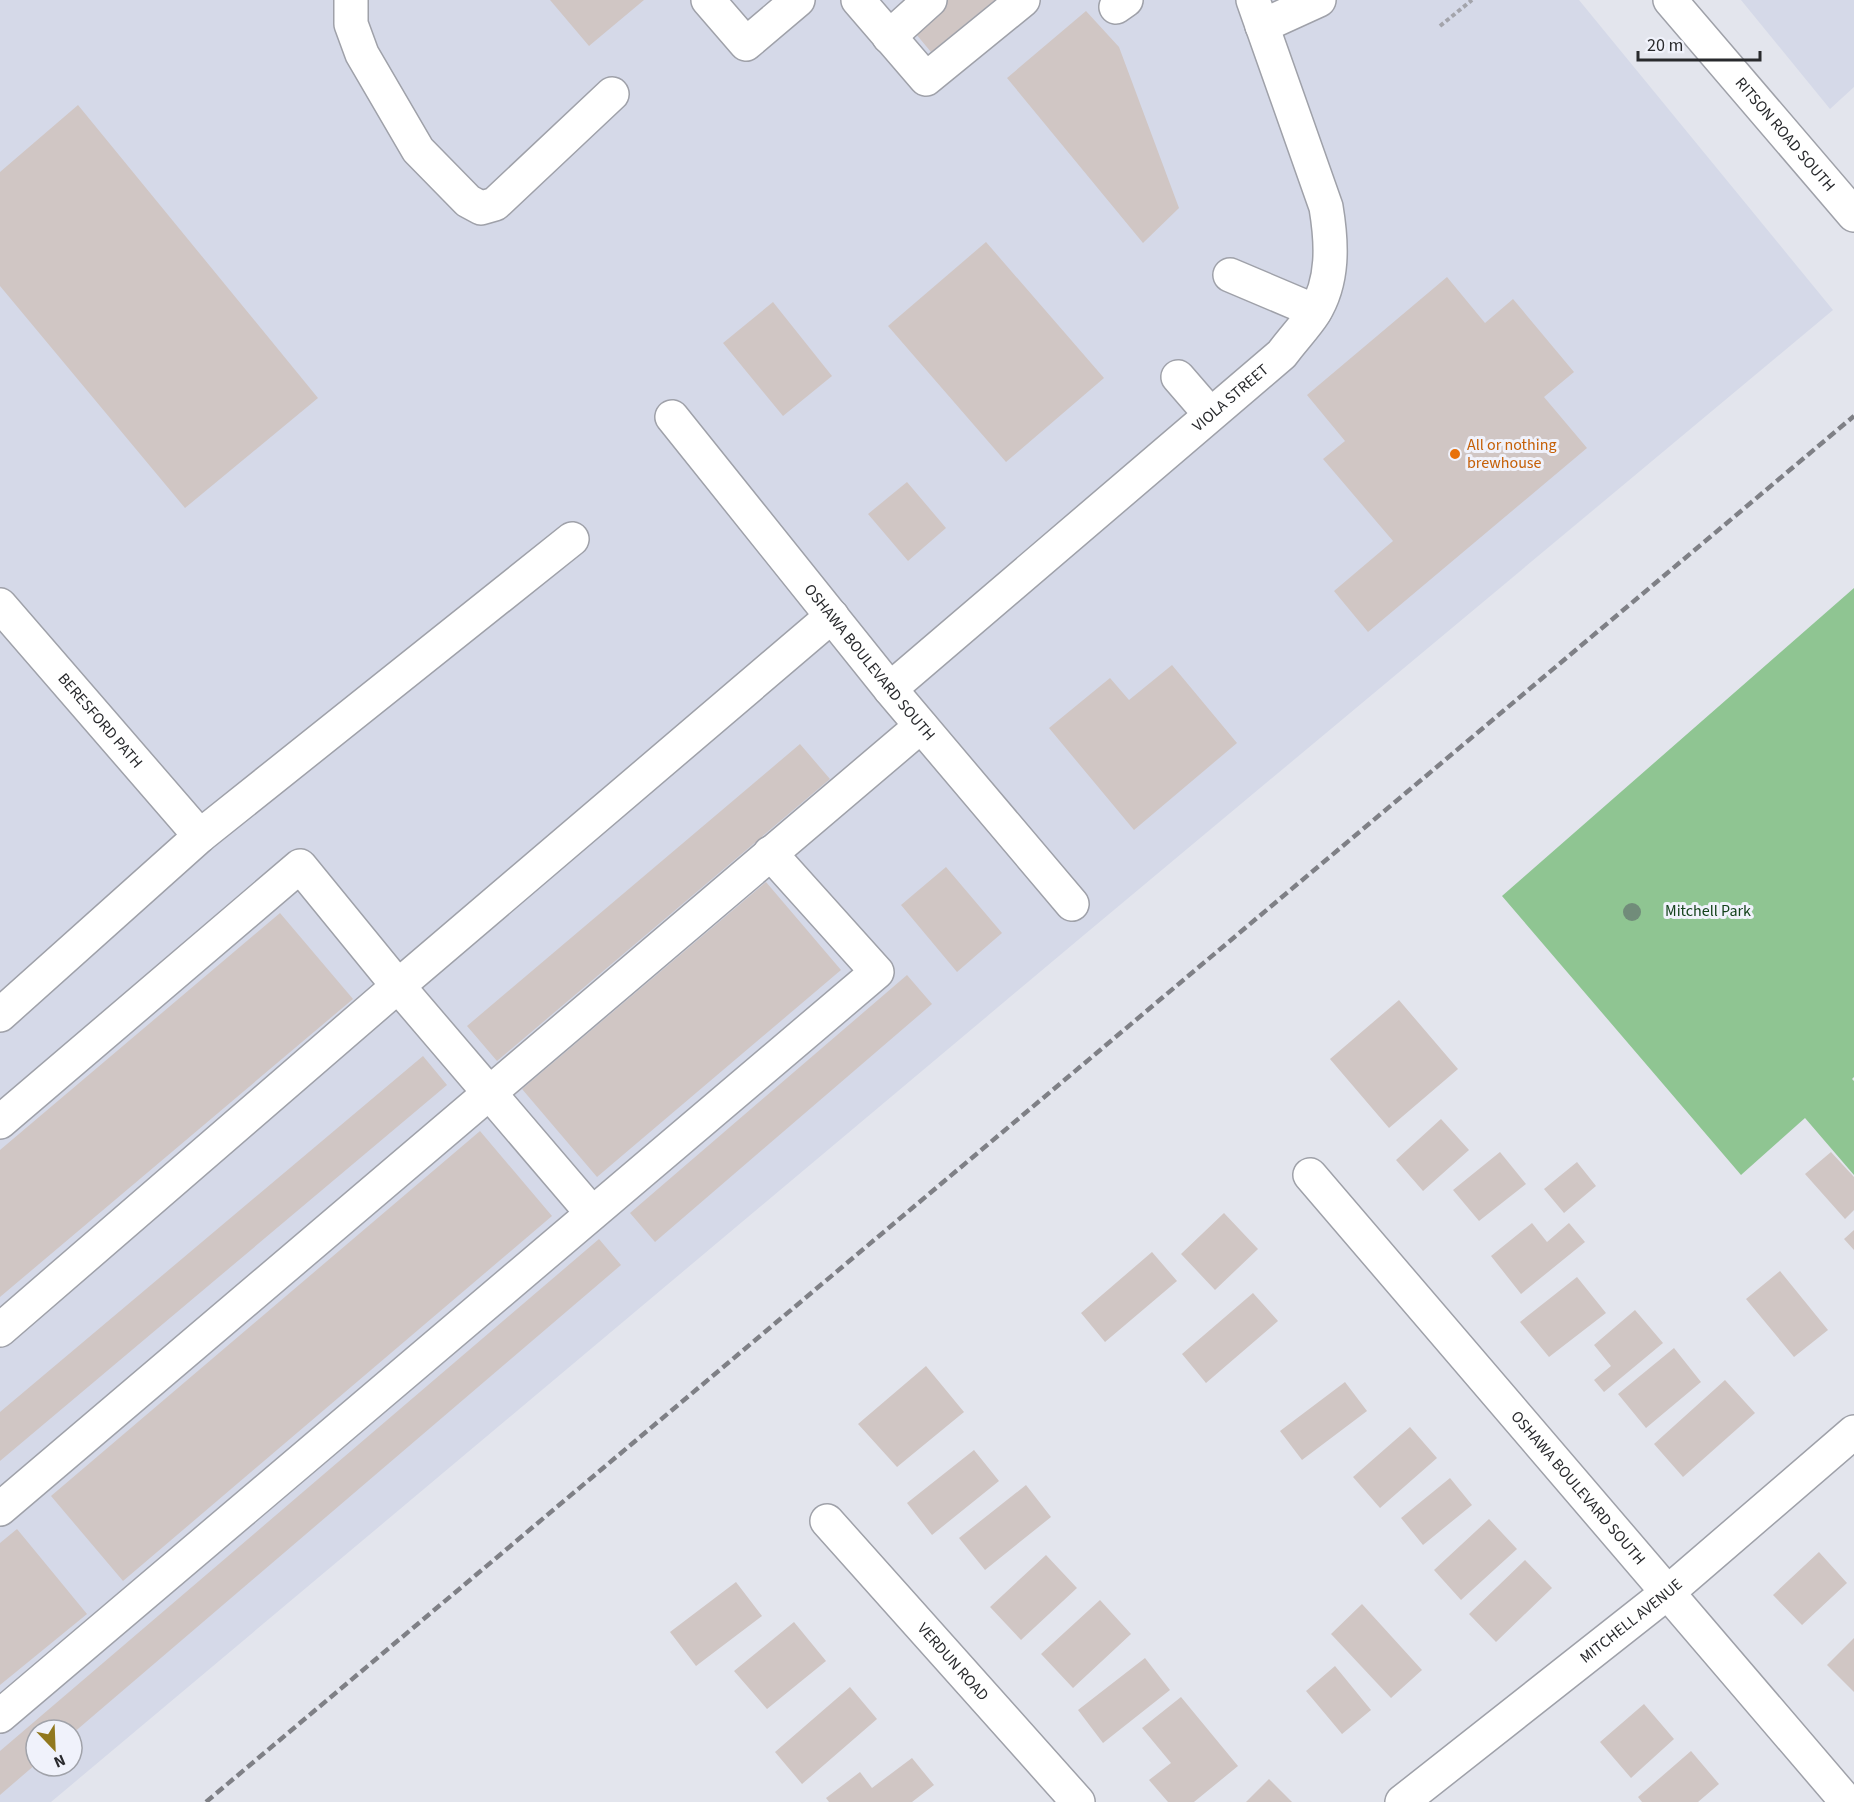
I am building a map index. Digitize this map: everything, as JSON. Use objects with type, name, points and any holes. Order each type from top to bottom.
[{"type":"street","points":[[351,0],[351,24],[362,54],[418,150],[468,201],[481,208],[495,204],[612,94]]},
{"type":"street","points":[[708,0],[746,44],[798,0]]},
{"type":"street","points":[[858,0],[926,80],[1023,0]]},
{"type":"street","points":[[889,37],[930,0]]},
{"type":"street","points":[[1258,13],[1319,0]]},
{"type":"street","name":"RITSON ROAD SOUTH","points":[[1670,0],[1854,215]]},
{"type":"street","name":"VIOLA STREET","points":[[890,689],[1282,354],[1315,311],[1328,278],[1332,242],[1326,207],[1258,13]]},
{"type":"street","points":[[1230,275],[1315,311]]},
{"type":"street","points":[[1178,377],[1210,414]]},
{"type":"street","name":"OSHAWA BOULEVARD SOUTH","points":[[672,417],[890,689],[1072,904]]},
{"type":"street","points":[[0,1015],[200,836],[572,539]]},
{"type":"street","name":"BERESFORD PATH","points":[[0,605],[200,836]]},
{"type":"street","points":[[0,1330],[398,986],[832,616]]},
{"type":"street","points":[[0,1509],[921,726]]},
{"type":"street","points":[[0,1716],[876,972],[770,853]]},
{"type":"street","points":[[0,1122],[300,866],[398,986],[592,1213]]},
{"type":"street","name":"OSHAWA BOULEVARD SOUTH","points":[[1310,1175],[1847,1802]]},
{"type":"street","name":"MITCHELL AVENUE","points":[[1402,1802],[1667,1593],[1854,1432]]},
{"type":"street","name":"VERDUN ROAD","points":[[827,1521],[1078,1802]]},
{"type":"path","points":[[1440,26],[1472,0]]},
{"type":"shaded area","points":[[0,0],[1579,0],[1833,310],[84,1774],[84,1718],[24,1718],[24,1778],[80,1778],[51,1802],[0,1802]]},
{"type":"shaded area","points":[[1741,0],[1854,0],[1854,87],[1830,109]]},
{"type":"green space","name":"Mitchell Park","points":[[1854,588],[1854,1077],[1852,1079],[1854,1081],[1854,1175],[1805,1118],[1741,1175],[1502,896]]},
{"type":"building","points":[[550,0],[644,0],[589,46]]},
{"type":"building","points":[[946,0],[995,0],[931,52],[911,28]]},
{"type":"building","points":[[1086,11],[1119,47],[1179,208],[1143,243],[1007,78]]},
{"type":"building","points":[[78,105],[318,398],[185,508],[0,286],[0,172]]},
{"type":"building","points":[[986,242],[1104,378],[1006,462],[888,326]]},
{"type":"building","name":"All or nothing brewhouse","points":[[1447,277],[1485,323],[1513,299],[1574,372],[1544,397],[1587,448],[1368,632],[1334,591],[1393,541],[1323,459],[1345,441],[1307,395]]},
{"type":"building","points":[[773,302],[832,376],[783,416],[723,343]]},
{"type":"building","points":[[907,482],[946,528],[908,561],[868,514]]},
{"type":"building","points":[[1172,665],[1237,743],[1134,830],[1049,728],[1110,678],[1129,700]]},
{"type":"building","points":[[800,744],[830,779],[497,1061],[467,1026]]},
{"type":"building","points":[[946,867],[1002,933],[957,972],[901,905]]},
{"type":"building","points":[[766,882],[841,970],[597,1177],[522,1089]]},
{"type":"building","points":[[280,913],[353,999],[0,1297],[0,1150]]},
{"type":"building","points":[[907,975],[932,1004],[655,1242],[630,1213]]},
{"type":"building","points":[[1399,1000],[1458,1069],[1389,1128],[1330,1059]]},
{"type":"building","points":[[423,1056],[447,1085],[0,1461],[0,1412]]},
{"type":"building","points":[[1441,1119],[1469,1150],[1423,1191],[1396,1160]]},
{"type":"building","points":[[480,1131],[552,1216],[123,1581],[51,1496]]},
{"type":"building","points":[[1500,1152],[1526,1184],[1479,1221],[1453,1190]]},
{"type":"building","points":[[1831,1152],[1854,1177],[1854,1210],[1845,1219],[1805,1174]]},
{"type":"building","points":[[1577,1162],[1596,1186],[1564,1213],[1544,1189]]},
{"type":"building","points":[[1224,1213],[1258,1249],[1215,1290],[1181,1254]]},
{"type":"building","points":[[1532,1223],[1547,1242],[1569,1223],[1585,1242],[1521,1294],[1491,1256]]},
{"type":"building","points":[[1854,1230],[1854,1250],[1844,1239]]},
{"type":"building","points":[[599,1239],[621,1265],[84,1724],[84,1718],[39,1718]]},
{"type":"building","points":[[1152,1252],[1177,1281],[1105,1342],[1081,1313]]},
{"type":"building","points":[[1780,1271],[1828,1330],[1794,1357],[1746,1299]]},
{"type":"building","points":[[1577,1277],[1606,1313],[1549,1357],[1520,1322]]},
{"type":"building","points":[[1253,1293],[1278,1321],[1206,1383],[1182,1354]]},
{"type":"building","points":[[1635,1310],[1663,1343],[1604,1392],[1594,1380],[1611,1366],[1594,1345]]},
{"type":"building","points":[[1674,1348],[1701,1382],[1646,1428],[1618,1394]]},
{"type":"building","points":[[926,1366],[964,1412],[897,1467],[858,1424]]},
{"type":"building","points":[[1725,1380],[1755,1413],[1683,1477],[1654,1444]]},
{"type":"building","points":[[1345,1382],[1367,1411],[1302,1460],[1280,1431]]},
{"type":"building","points":[[1410,1427],[1437,1458],[1380,1508],[1353,1477]]},
{"type":"building","points":[[974,1450],[999,1481],[932,1535],[907,1503]]},
{"type":"building","points":[[1450,1478],[1472,1505],[1423,1545],[1401,1518]]},
{"type":"building","points":[[1026,1485],[1051,1517],[985,1570],[959,1538]]},
{"type":"building","points":[[1489,1519],[1517,1549],[1461,1600],[1434,1570]]},
{"type":"building","points":[[17,1529],[87,1614],[0,1685],[0,1543]]},
{"type":"building","points":[[1819,1552],[1847,1583],[1802,1625],[1773,1595]]},
{"type":"building","points":[[1046,1555],[1077,1588],[1021,1640],[990,1607]]},
{"type":"building","points":[[1525,1560],[1552,1588],[1496,1642],[1469,1614]]},
{"type":"building","points":[[736,1582],[762,1616],[696,1666],[670,1632]]},
{"type":"building","points":[[1100,1600],[1131,1634],[1073,1688],[1041,1654]]},
{"type":"building","points":[[1362,1604],[1422,1670],[1391,1698],[1331,1634]]},
{"type":"building","points":[[794,1622],[826,1661],[767,1709],[734,1671]]},
{"type":"building","points":[[1854,1638],[1854,1692],[1827,1665]]},
{"type":"building","points":[[1145,1658],[1170,1690],[1103,1743],[1078,1710]]},
{"type":"building","points":[[1335,1666],[1371,1710],[1342,1734],[1306,1691]]},
{"type":"building","points":[[850,1687],[877,1719],[802,1784],[775,1752]]},
{"type":"building","points":[[1181,1697],[1238,1766],[1194,1802],[1168,1802],[1149,1780],[1171,1763],[1142,1728]]},
{"type":"building","points":[[1644,1704],[1674,1739],[1631,1778],[1600,1742]]},
{"type":"building","points":[[24,1730],[24,1774],[0,1795],[0,1751]]},
{"type":"building","points":[[1691,1751],[1719,1784],[1698,1802],[1642,1802],[1638,1797]]},
{"type":"building","points":[[912,1758],[934,1785],[912,1802],[829,1802],[826,1798],[860,1772],[872,1788]]},
{"type":"building","points":[[1269,1779],[1292,1802],[1246,1802]]},
{"type":"railway","points":[[206,1802],[1854,416]]},
{"type":"place","name":"All or nothing brewhouse","points":[[1455,454]]}]
